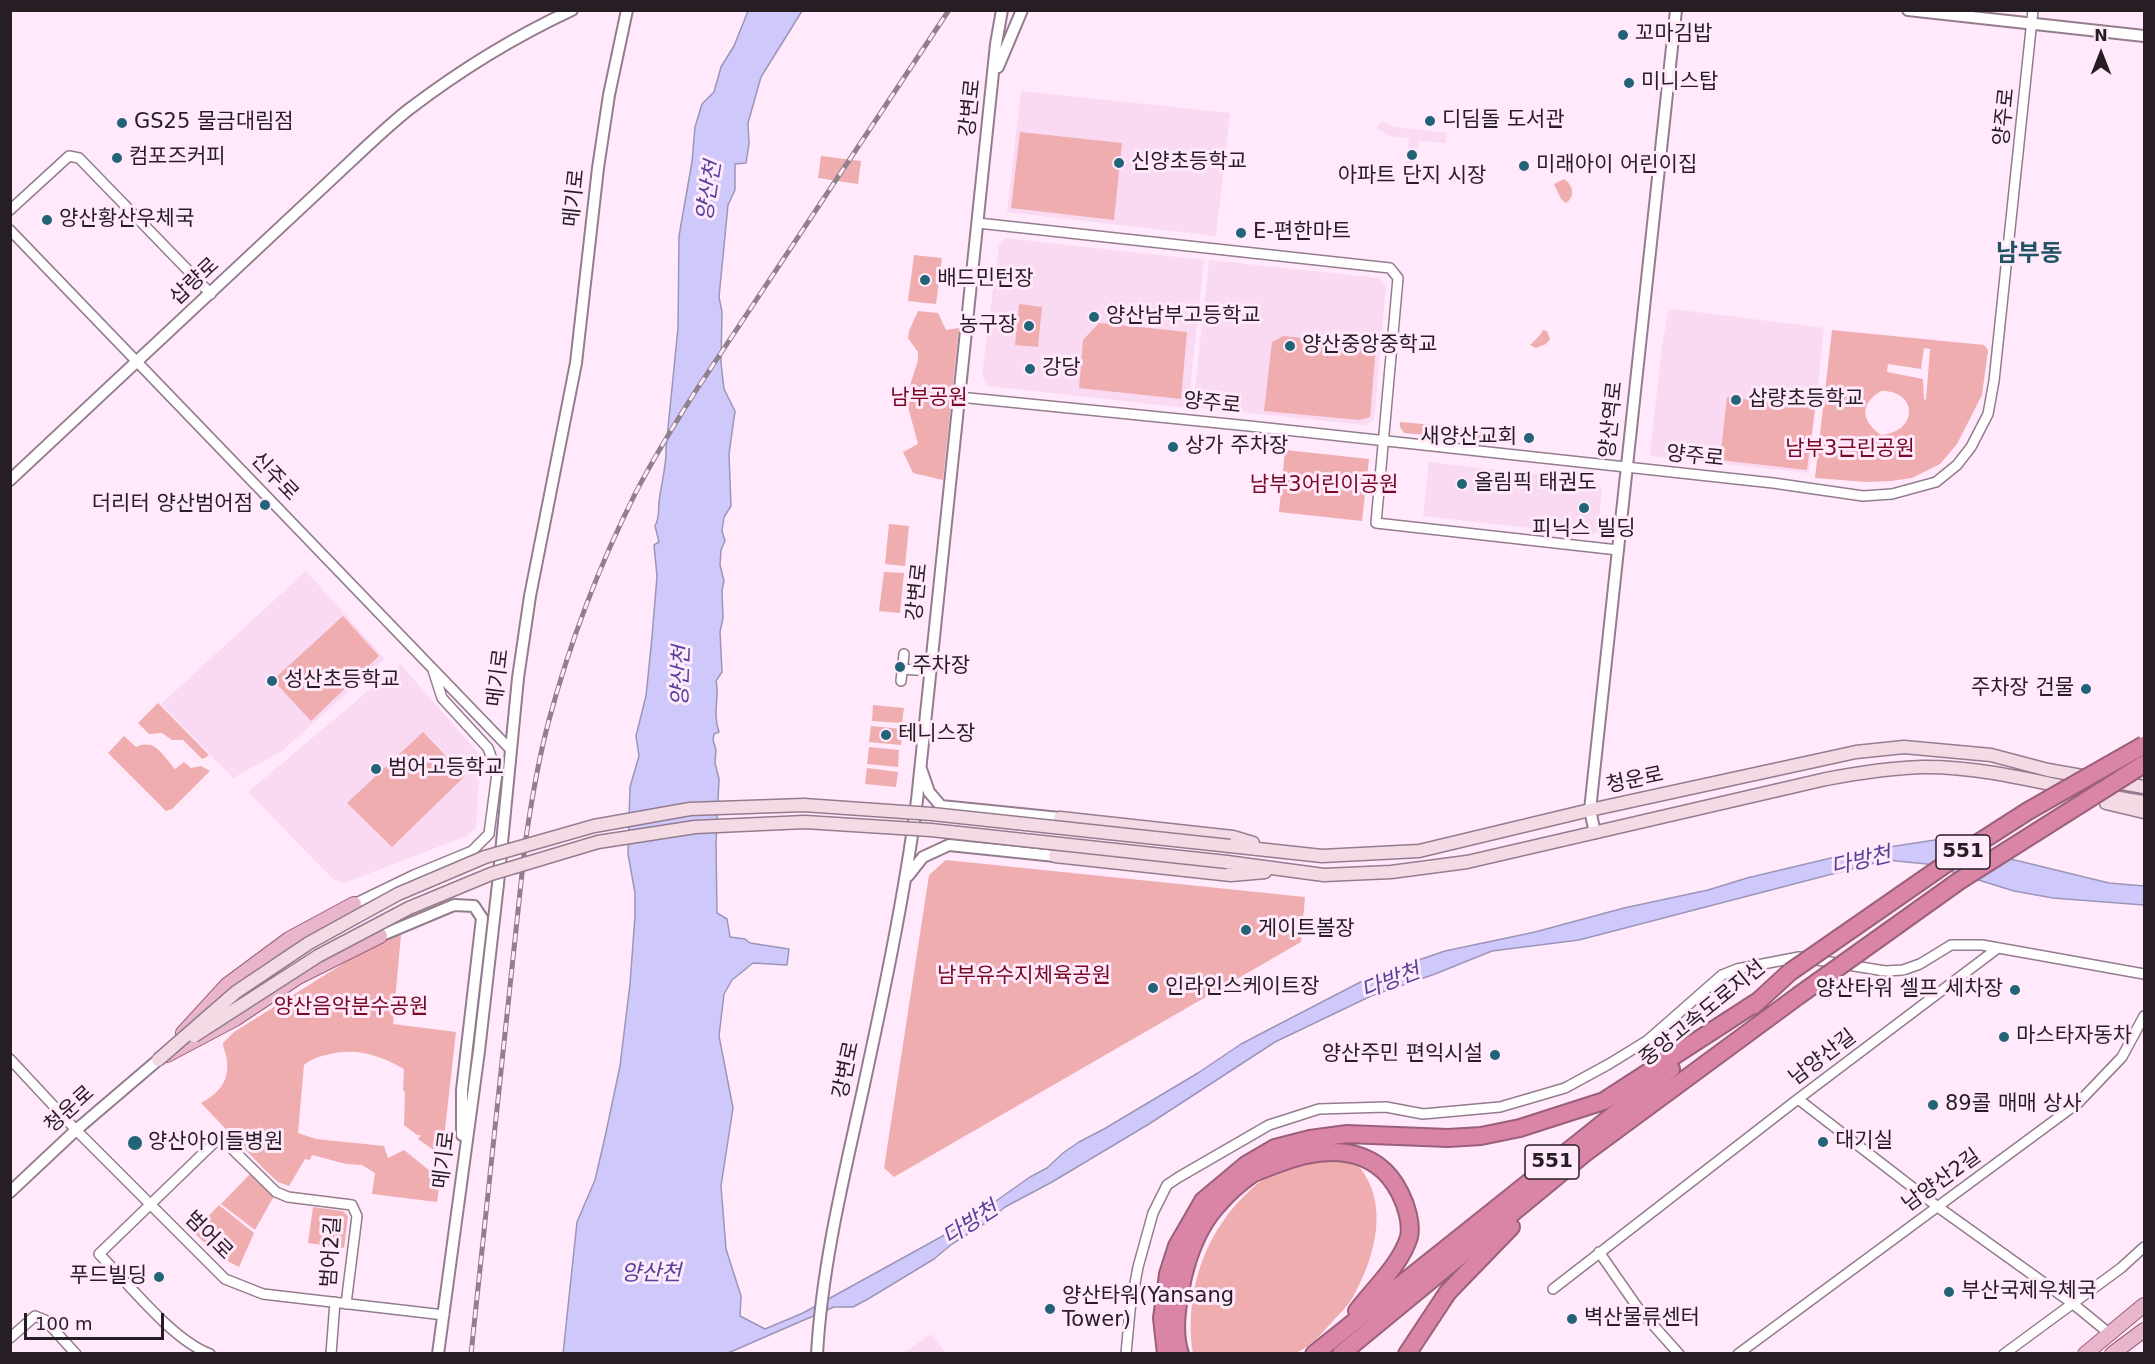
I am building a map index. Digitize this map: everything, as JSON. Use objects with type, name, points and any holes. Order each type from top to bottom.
[{"type":"highway","name":"중앙고속도로지선","points":[[1338,1346],[1597,1126],[1760,1000],[1790,972],[1950,861],[2144,741]]},
{"type":"highway","name":"중앙고속도로지선","points":[[1314,1353],[1338,1346],[1585,1153],[1959,881],[2145,764]]},
{"type":"highway","points":[[1166,1353],[1162,1318],[1168,1274],[1177,1246],[1203,1201],[1246,1165],[1275,1148],[1310,1139],[1347,1134],[1448,1138],[1481,1136],[1521,1128],[1604,1101],[1760,1000]]},
{"type":"highway","points":[[1180,1353],[1177,1344],[1179,1298],[1188,1258],[1199,1232],[1215,1208],[1254,1173],[1293,1157],[1331,1150],[1362,1156],[1377,1165],[1396,1185],[1405,1203],[1410,1227],[1408,1237],[1392,1269],[1338,1346]]},
{"type":"highway","points":[[1407,1353],[1448,1292],[1585,1153]]},
{"type":"main road","name":"청운로","points":[[158,1060],[236,992],[309,943],[398,894],[485,857],[594,826],[690,809],[804,805],[932,814],[1322,856],[1419,851],[1590,810],[1856,752],[1904,747],[1990,755],[2048,770],[2145,787]]},
{"type":"main road","name":"청운로","points":[[158,1060],[318,956],[409,908],[491,874],[598,842],[695,827],[805,822],[931,830],[1227,862],[1324,875],[1391,872],[1467,862],[1826,779],[1877,770],[1934,768],[1969,770],[2145,802]]},
{"type":"main road","name":"청운로","points":[[2048,770],[2145,780]]},
{"type":"main road","name":"청운로","points":[[2019,778],[2128,810],[2145,812]]},
{"type":"main road","points":[[1060,818],[1233,837],[1282,852]]},
{"type":"main road","points":[[1055,856],[1231,875],[1288,871]]},
{"type":"main road","points":[[158,1060],[227,986],[289,939],[354,904]]},
{"type":"main road","points":[[158,1060],[235,1019],[298,977],[380,936]]},
{"type":"main road","points":[[2085,1353],[2145,1305]]},
{"type":"main road","points":[[2112,1353],[2145,1330]]},
{"type":"street","name":"삽량로","points":[[10,480],[406,111],[448,81],[530,30],[572,10]]},
{"type":"street","name":"메기로","points":[[438,1353],[462,1181],[498,884],[518,678],[530,596],[576,363],[599,158],[609,95],[627,10]]},
{"type":"street","name":"강변로","points":[[817,1353],[824,1281],[844,1172],[906,879],[920,766],[996,44],[1002,10]]},
{"type":"street","points":[[993,79],[1022,10]]},
{"type":"street","name":"양산역로","points":[[1595,833],[1590,810],[1676,10]]},
{"type":"street","points":[[1908,10],[2145,36]]},
{"type":"street","name":"양주로","points":[[959,397],[1384,440],[1781,484],[1863,496],[1892,495],[1936,482],[1958,465],[1988,414],[1994,381],[2033,10]]},
{"type":"street","points":[[10,210],[69,156],[79,158],[211,294]]},
{"type":"street","points":[[978,223],[1390,268],[1398,278],[1376,523],[1618,549]]},
{"type":"street","name":"신주로","points":[[10,230],[511,750]]},
{"type":"street","points":[[901,681],[904,654]]},
{"type":"street","points":[[354,904],[414,875],[472,851],[489,834],[497,773],[488,748],[442,698],[433,668]]},
{"type":"street","points":[[902,669],[930,671]]},
{"type":"street","points":[[920,766],[929,792],[941,806],[1060,818]]},
{"type":"street","points":[[906,879],[923,857],[949,845],[1055,856]]},
{"type":"street","points":[[380,936],[454,905],[474,906],[482,918],[462,1090],[462,1181]]},
{"type":"street","points":[[1126,1353],[1130,1310],[1138,1268],[1153,1213],[1167,1185],[1269,1125],[1319,1108],[1386,1107],[1424,1114],[1500,1107],[1565,1088],[1609,1065],[1648,1040],[1722,975],[1737,969],[1799,957],[1885,971],[1903,970],[1920,964],[1951,945],[1982,945],[2145,974]]},
{"type":"street","name":"남양산길","points":[[1553,1289],[1998,948]]},
{"type":"street","name":"남양산2길","points":[[1738,1353],[2078,1103],[2122,1057],[2145,1016]]},
{"type":"street","name":"범어로","points":[[10,1059],[76,1130],[225,1279],[263,1294],[444,1315]]},
{"type":"street","name":"청운로","points":[[10,1192],[76,1130],[158,1060]]},
{"type":"street","points":[[1798,1099],[1938,1207],[2072,1303],[2110,1334]]},
{"type":"street","name":"범어2길","points":[[151,1205],[220,1137],[276,1192],[288,1197],[352,1205],[357,1216],[346,1304]]},
{"type":"street","points":[[151,1205],[99,1254],[181,1338],[198,1349],[210,1353]]},
{"type":"street","points":[[2004,1353],[2121,1268],[2145,1247]]},
{"type":"street","points":[[1599,1252],[1638,1308],[1679,1353]]},
{"type":"street","points":[[331,1353],[335,1302]]},
{"type":"street","points":[[10,1338],[35,1316],[45,1320],[76,1353]]},
{"type":"shaded area","name":"신양초등학교","points":[[1021,91],[1230,113],[1216,236],[1007,212]]},
{"type":"shaded area","name":"아파트 단지 시장","points":[[1382,121],[1392,127],[1447,133],[1445,143],[1419,141],[1416,167],[1406,166],[1409,138],[1390,136],[1377,128]]},
{"type":"shaded area","name":"양산남부고등학교","points":[[1005,238],[1204,260],[1188,408],[987,386],[982,375],[999,245]]},
{"type":"shaded area","name":"양산중앙중학교","points":[[1209,260],[1378,278],[1386,286],[1374,419],[1365,425],[1193,407]]},
{"type":"shaded area","name":"삽량초등학교","points":[[1672,309],[1824,328],[1809,473],[1652,456],[1650,452],[1662,347],[1668,312]]},
{"type":"shaded area","points":[[1429,462],[1595,481],[1602,490],[1598,531],[1592,535],[1423,516]]},
{"type":"shaded area","name":"성산초등학교","points":[[306,571],[385,659],[282,751],[233,778],[161,704]]},
{"type":"shaded area","name":"범어고등학교","points":[[400,664],[480,755],[476,828],[467,836],[344,883],[334,880],[248,792]]},
{"type":"shaded area","points":[[931,1334],[946,1353],[904,1353]]},
{"type":"green space","points":[[1020,132],[1122,143],[1114,220],[1011,208]]},
{"type":"green space","points":[[821,156],[861,161],[858,184],[818,178]]},
{"type":"green space","points":[[1564,179],[1570,184],[1572,191],[1566,203],[1561,199],[1554,184]]},
{"type":"green space","name":"배드민턴장","points":[[914,255],[942,258],[936,304],[908,301]]},
{"type":"green space","name":"농구장","points":[[1019,304],[1042,307],[1038,347],[1015,345]]},
{"type":"green space","name":"남부공원","points":[[918,311],[938,313],[946,330],[959,328],[943,480],[913,473],[903,452],[918,444],[907,395],[918,360],[918,352],[908,338]]},
{"type":"green space","points":[[1099,323],[1187,332],[1181,399],[1079,388],[1083,340]]},
{"type":"green space","points":[[1543,330],[1547,331],[1550,339],[1546,344],[1536,348],[1530,345],[1541,334]]},
{"type":"green space","name":"남부3근린공원","points":[[1832,330],[1984,345],[1988,350],[1982,395],[1957,444],[1940,464],[1912,478],[1891,481],[1867,482],[1815,478]],"holes":[[[1924,348],[1930,349],[1926,400],[1924,399],[1923,379],[1887,372],[1888,364],[1921,369]],[[1881,391],[1893,392],[1902,397],[1909,412],[1902,427],[1881,435],[1869,424],[1865,413],[1869,401]]]},
{"type":"green space","points":[[1283,336],[1376,345],[1370,417],[1359,420],[1264,411],[1272,342]]},
{"type":"green space","points":[[1727,397],[1815,408],[1807,470],[1720,460]]},
{"type":"green space","points":[[1400,422],[1490,430],[1490,441],[1404,433]]},
{"type":"green space","name":"남부3어린이공원","points":[[1285,450],[1369,459],[1362,521],[1279,512]]},
{"type":"green space","points":[[889,524],[909,526],[905,566],[885,564]]},
{"type":"green space","points":[[884,572],[904,573],[900,613],[879,611]]},
{"type":"green space","points":[[343,616],[379,656],[311,721],[273,680]]},
{"type":"green space","points":[[158,703],[209,755],[202,759],[183,740],[172,740],[162,733],[149,734],[138,723]]},
{"type":"green space","points":[[873,705],[904,708],[902,723],[872,721]]},
{"type":"green space","name":"테니스장","points":[[871,726],[902,729],[901,745],[869,742]]},
{"type":"green space","points":[[423,732],[465,776],[392,847],[347,803]]},
{"type":"green space","points":[[124,736],[136,747],[148,745],[154,747],[175,769],[184,762],[191,768],[201,766],[210,771],[172,809],[166,811],[108,753]]},
{"type":"green space","points":[[869,747],[899,750],[898,767],[867,764]]},
{"type":"green space","name":"테니스장","points":[[867,768],[898,772],[896,787],[865,784]]},
{"type":"green space","name":"남부유수지체육공원","points":[[946,860],[1305,897],[1301,942],[894,1177],[884,1168],[929,875]]},
{"type":"green space","name":"양산음악분수공원","points":[[401,934],[393,1024],[456,1032],[442,1156],[418,1139],[421,1135],[417,1135],[404,1125],[404,1069],[385,1059],[366,1053],[337,1053],[317,1057],[304,1065],[298,1133],[316,1139],[384,1146],[388,1158],[404,1150],[440,1179],[437,1202],[372,1194],[375,1173],[362,1165],[346,1164],[312,1155],[310,1160],[305,1159],[289,1186],[278,1182],[201,1103],[213,1096],[221,1087],[226,1076],[227,1062],[223,1043],[234,1032],[368,948]]},
{"type":"green space","points":[[1314,1155],[1351,1158],[1364,1173],[1372,1190],[1376,1207],[1374,1244],[1369,1262],[1353,1297],[1320,1335],[1298,1352],[1264,1355],[1193,1354],[1191,1326],[1193,1299],[1199,1272],[1208,1248],[1221,1224],[1237,1203],[1257,1184],[1284,1166]]},
{"type":"green space","points":[[250,1174],[274,1196],[255,1230],[221,1204]]},
{"type":"green space","points":[[219,1205],[254,1233],[239,1267],[220,1257],[193,1232]]},
{"type":"green space","points":[[313,1207],[343,1211],[348,1216],[344,1248],[308,1243]]},
{"type":"water","name":"양산천","points":[[748,11],[802,11],[761,77],[748,123],[749,144],[746,163],[735,164],[735,190],[728,205],[719,297],[722,312],[721,363],[724,389],[735,411],[729,454],[731,506],[724,517],[722,531],[725,541],[721,550],[720,565],[724,581],[723,618],[720,632],[722,672],[716,681],[716,718],[719,732],[714,734],[713,740],[719,779],[716,843],[717,913],[727,919],[730,937],[745,939],[750,943],[789,949],[787,965],[753,963],[732,980],[724,994],[719,1036],[733,1108],[721,1186],[726,1249],[741,1296],[740,1316],[765,1329],[803,1313],[959,1227],[1030,1177],[1047,1168],[1079,1142],[1198,1073],[1241,1044],[1372,976],[1445,951],[1535,932],[1856,852],[1935,840],[1982,854],[2109,883],[2144,886],[2144,905],[2053,898],[2014,891],[1927,864],[1886,860],[1579,940],[1492,951],[1371,996],[1275,1042],[1149,1124],[1052,1182],[1005,1207],[934,1259],[853,1307],[834,1307],[728,1353],[563,1354],[577,1222],[595,1180],[605,1137],[620,1066],[630,984],[635,893],[628,854],[630,787],[639,756],[636,736],[646,696],[652,637],[657,576],[654,545],[659,542],[655,526],[666,461],[678,328],[679,236],[692,162],[695,127],[702,104],[714,92],[721,67],[734,46]]},
{"type":"railway","points":[[471,1354],[525,845],[545,735],[576,633],[622,521],[664,442],[949,10]]},
{"type":"place","name":"꼬마김밥","points":[[1623,35]]},
{"type":"place","name":"미니스탑","points":[[1629,83]]},
{"type":"place","name":"디딤돌 도서관","points":[[1430,121]]},
{"type":"place","name":"GS25 물금대림점","points":[[122,123]]},
{"type":"place","name":"아파트 단지 시장","points":[[1412,155]]},
{"type":"place","name":"컴포즈커피","points":[[117,158]]},
{"type":"place","name":"신양초등학교","points":[[1119,163]]},
{"type":"place","name":"미래아이 어린이집","points":[[1524,166]]},
{"type":"place","name":"양산황산우체국","points":[[47,220]]},
{"type":"place","name":"E-편한마트","points":[[1241,233]]},
{"type":"place","name":"배드민턴장","points":[[925,280]]},
{"type":"place","name":"양산남부고등학교","points":[[1094,317]]},
{"type":"place","name":"농구장","points":[[1029,326]]},
{"type":"place","name":"양산중앙중학교","points":[[1290,346]]},
{"type":"place","name":"강당","points":[[1030,369]]},
{"type":"place","name":"삽량초등학교","points":[[1736,400]]},
{"type":"place","name":"새양산교회","points":[[1529,438]]},
{"type":"place","name":"상가 주차장","points":[[1173,447]]},
{"type":"place","name":"올림픽 태권도","points":[[1462,484]]},
{"type":"place","name":"더리터 양산범어점","points":[[265,505]]},
{"type":"place","name":"피닉스 빌딩","points":[[1584,508]]},
{"type":"place","name":"주차장","points":[[900,667]]},
{"type":"place","name":"성산초등학교","points":[[272,681]]},
{"type":"place","name":"주차장 건물","points":[[2086,689]]},
{"type":"place","name":"테니스장","points":[[886,735]]},
{"type":"place","name":"범어고등학교","points":[[376,769]]},
{"type":"place","name":"게이트볼장","points":[[1246,930]]},
{"type":"place","name":"인라인스케이트장","points":[[1153,988]]},
{"type":"place","name":"양산타워 셀프 세차장","points":[[2015,990]]},
{"type":"place","name":"마스타자동차","points":[[2004,1037]]},
{"type":"place","name":"양산주민 편익시설","points":[[1495,1055]]},
{"type":"place","name":"89콜 매매 상사","points":[[1933,1105]]},
{"type":"place","name":"대기실","points":[[1823,1142]]},
{"type":"place","name":"양산아이들병원","points":[[135,1143]]},
{"type":"place","name":"푸드빌딩","points":[[159,1277]]},
{"type":"place","name":"부산국제우체국","points":[[1949,1292]]},
{"type":"place","name":"양산타워(Yansang Tower)","points":[[1050,1309]]},
{"type":"place","name":"벽산물류센터","points":[[1572,1319]]},
{"type":"district","name":"남부동","points":[[2029,255]]},
{"type":"water label","name":"다방천","points":[[1861,862]]},
{"type":"water label","name":"다방천","points":[[1391,982]]},
{"type":"water label","name":"다방천","points":[[971,1224]]}]
